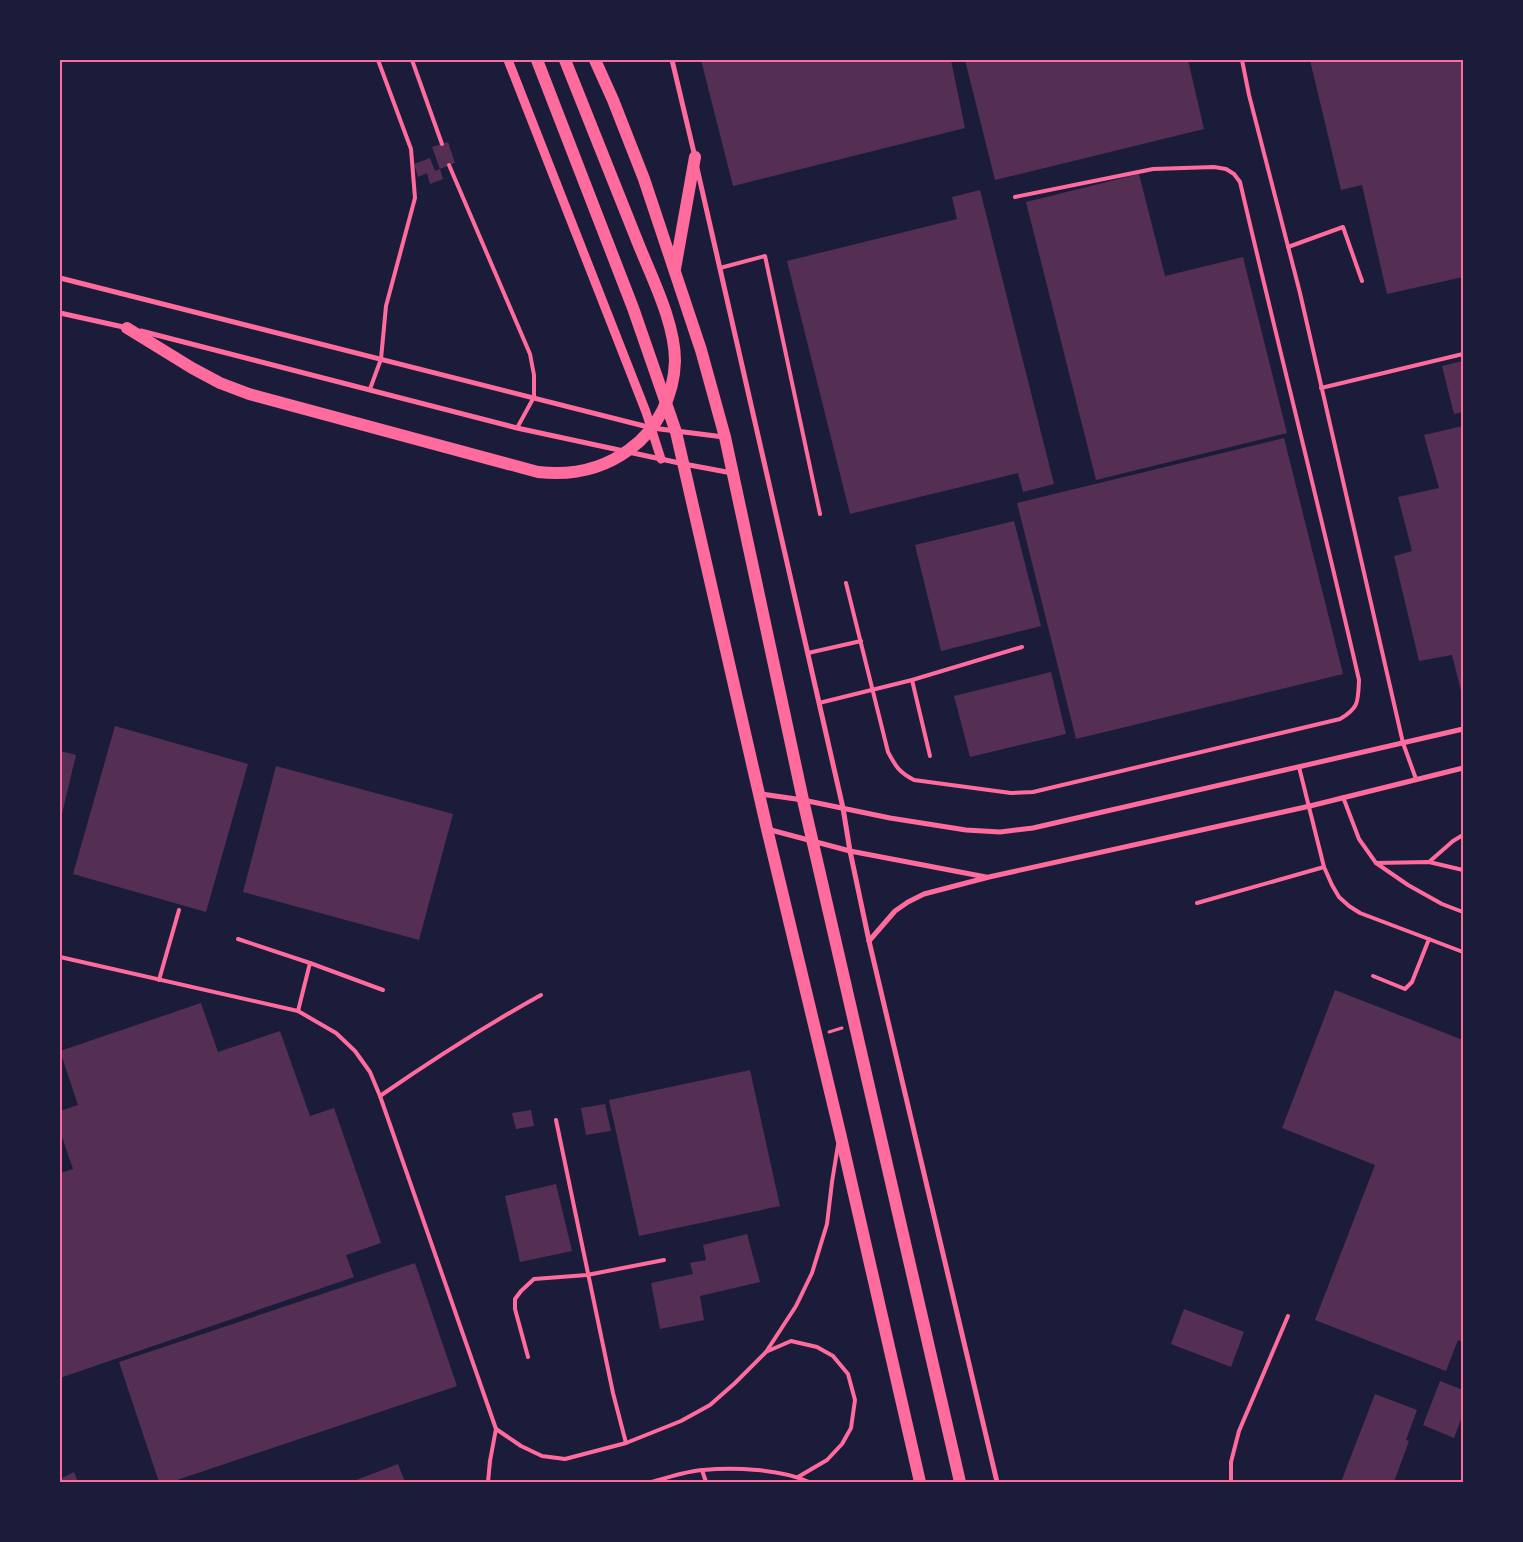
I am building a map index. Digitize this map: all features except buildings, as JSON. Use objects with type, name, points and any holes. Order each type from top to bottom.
[{"type":"main road","points":[[537,60],[633,308],[676,432],[920,1482]]},
{"type":"main road","points":[[127,328],[192,368],[220,383],[249,394],[538,472],[570,474],[586,471],[616,459],[642,440],[663,410],[674,378],[673,336],[653,280],[565,60]]},
{"type":"main road","points":[[595,60],[644,179],[701,350],[725,437],[804,800],[960,1482]]},
{"type":"main road","points":[[674,271],[695,157]]},
{"type":"street","points":[[508,60],[652,428],[661,459]]},
{"type":"street","points":[[672,60],[843,808],[869,941],[997,1482]]},
{"type":"street","points":[[60,278],[652,428],[725,437]]},
{"type":"street","points":[[60,313],[370,389],[517,428],[732,473]]},
{"type":"street","points":[[760,794],[804,800],[899,820],[966,830],[1000,832],[1033,828],[1463,729]]},
{"type":"street","points":[[869,941],[895,911],[924,894],[989,877],[1310,806],[1463,768]]},
{"type":"street","points":[[767,829],[850,851],[989,877]]},
{"type":"lane","points":[[370,389],[381,359],[386,306],[415,198],[411,149],[378,60]]},
{"type":"lane","points":[[412,60],[442,144]]},
{"type":"lane","points":[[1242,60],[1288,247],[1403,743],[1416,779]]},
{"type":"lane","points":[[449,165],[530,354],[534,375],[534,398],[517,428]]},
{"type":"lane","points":[[846,582],[888,752],[900,772],[914,780],[1011,793],[1033,792],[1340,719],[1352,712],[1358,699],[1359,680],[1332,560],[1240,182],[1234,174],[1214,167],[1153,169],[1015,196]]},
{"type":"lane","points":[[1288,247],[1343,228],[1362,281]]},
{"type":"lane","points":[[720,268],[765,256],[820,514]]},
{"type":"lane","points":[[1321,388],[1463,354]]},
{"type":"lane","points":[[808,653],[861,641]]},
{"type":"lane","points":[[819,703],[912,680],[1022,647]]},
{"type":"lane","points":[[912,680],[930,756]]},
{"type":"lane","points":[[1300,767],[1324,867],[1339,897],[1360,913],[1463,952]]},
{"type":"lane","points":[[1343,797],[1359,839],[1376,863],[1408,885],[1442,904],[1463,912]]},
{"type":"lane","points":[[1429,862],[1453,841],[1463,835]]},
{"type":"lane","points":[[1376,863],[1429,862],[1463,870]]},
{"type":"lane","points":[[1196,903],[1324,867]]},
{"type":"lane","points":[[159,980],[179,910]]},
{"type":"lane","points":[[238,939],[310,962],[383,990]]},
{"type":"lane","points":[[1373,976],[1405,989],[1412,982],[1429,939]]},
{"type":"lane","points":[[60,957],[298,1012],[336,1033],[356,1051],[370,1072],[380,1096],[496,1429],[488,1482]]},
{"type":"lane","points":[[298,1012],[310,962]]},
{"type":"lane","points":[[380,1096],[500,1017],[541,995]]},
{"type":"lane","points":[[556,1120],[613,1393],[626,1442]]},
{"type":"lane","points":[[496,1429],[521,1446],[542,1456],[565,1459],[626,1442],[681,1421],[710,1405],[766,1352],[796,1306],[812,1274],[827,1224],[840,1133]]},
{"type":"lane","points":[[528,1357],[515,1309],[515,1299],[534,1280],[588,1275],[664,1260]]},
{"type":"lane","points":[[1231,1482],[1232,1462],[1239,1431],[1288,1316]]},
{"type":"lane","points":[[766,1352],[791,1341],[817,1347],[833,1356],[848,1374],[853,1391],[855,1400],[851,1428],[842,1444],[827,1460],[798,1477]]},
{"type":"lane","points":[[702,1470],[706,1482]]},
{"type":"lane","points":[[650,1482],[702,1470],[755,1470],[798,1477],[809,1482]]},
{"type":"path","points":[[828,1032],[846,1028]]}]
